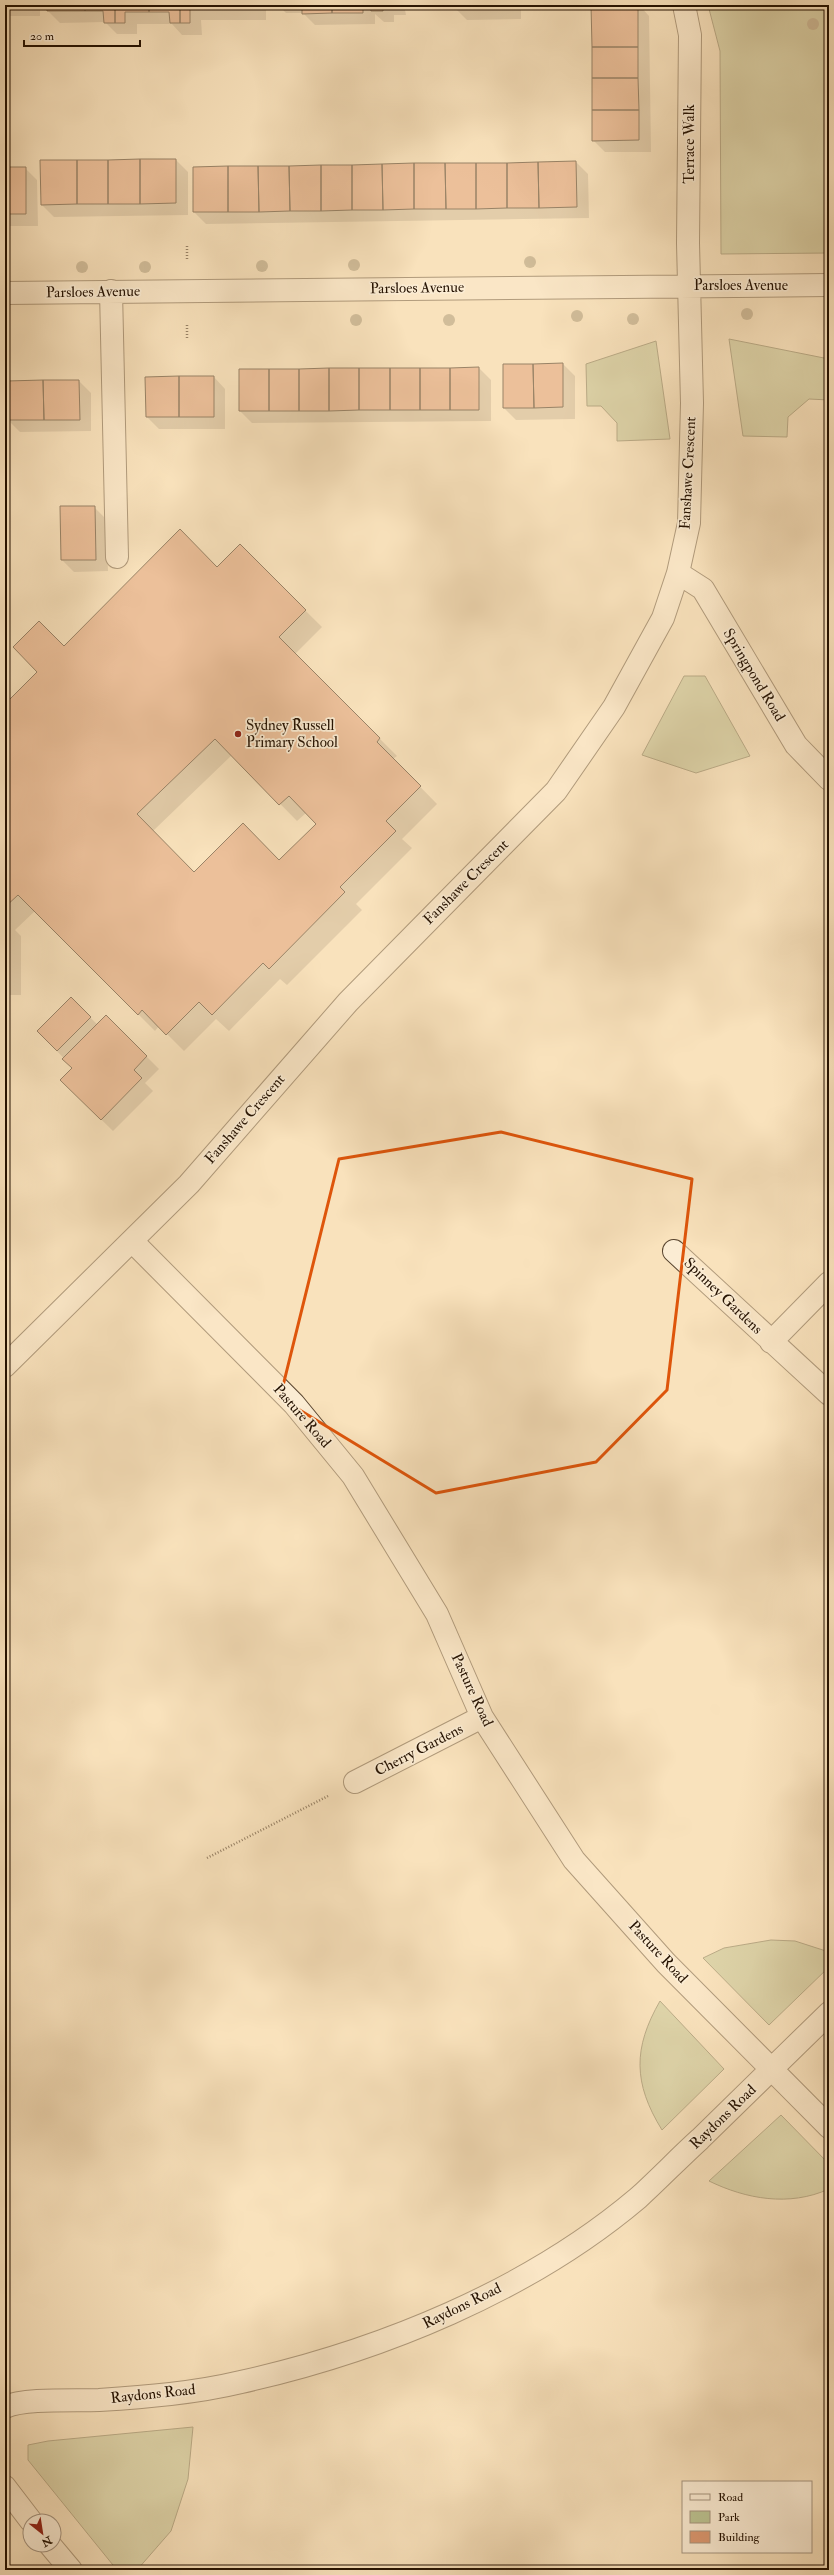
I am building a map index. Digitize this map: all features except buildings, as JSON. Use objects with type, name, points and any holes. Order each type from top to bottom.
[{"type":"street","name":"Terrace Walk","points":[[684,5],[690,35],[690,284]]},
{"type":"street","name":"Parsloes Avenue","points":[[5,293],[690,284],[829,285]]},
{"type":"street","name":"Fanshawe Crescent","points":[[5,1366],[189,1184],[348,1002],[556,791],[614,707],[663,618],[678,573],[689,523],[692,403],[690,284]]},
{"type":"street","points":[[110,292],[117,557]]},
{"type":"street","name":"Springpond Road","points":[[678,573],[703,588],[796,745],[829,779]]},
{"type":"street","name":"Pasture Road","points":[[132,1241],[294,1404],[353,1476],[437,1614],[482,1717],[574,1860],[666,1963],[829,2126]]},
{"type":"street","name":"Spinney Gardens","points":[[674,1250],[771,1342],[829,1394]]},
{"type":"street","name":"Spinney Gardens","points":[[771,1342],[829,1283]]},
{"type":"street","name":"Cherry Gardens","points":[[355,1782],[482,1717]]},
{"type":"street","name":"Raydons Road","points":[[5,2407],[30,2403],[177,2393],[238,2383],[350,2353],[418,2328],[476,2301],[532,2271],[586,2236],[637,2198],[773,2069],[829,2013]]},
{"type":"street","points":[[5,2487],[25,2513]]},
{"type":"street","points":[[57,2553],[71,2570]]},
{"type":"path","points":[[187,322],[187,338]]},
{"type":"path","points":[[207,1858],[355,1782]]},
{"type":"highlighted area","points":[[501,1132],[692,1179],[667,1390],[596,1462],[436,1493],[280,1398],[339,1159]]},
{"type":"green space","points":[[708,5],[829,5],[829,253],[721,254],[720,51]]},
{"type":"green space","points":[[729,339],[829,359],[829,400],[809,399],[788,417],[787,437],[743,436]]},
{"type":"green space","points":[[656,341],[670,439],[617,441],[617,423],[601,406],[587,406],[586,364]]},
{"type":"green space","points":[[684,676],[705,676],[750,756],[696,773],[642,755]]},
{"type":"green space","points":[[771,1940],[795,1941],[829,1952],[829,1967],[769,2025],[703,1958],[724,1948]]},
{"type":"green space","points":[[660,2001],[724,2069],[662,2130],[652,2113],[646,2097],[640,2066],[641,2050],[645,2034]]},
{"type":"green space","points":[[781,2115],[829,2164],[829,2189],[814,2195],[799,2198],[768,2198],[738,2192],[709,2181]]},
{"type":"green space","points":[[193,2427],[188,2479],[171,2531],[137,2570],[117,2570],[28,2460],[28,2445],[48,2441]]},
{"type":"place","name":"Sydney Russell Primary School","points":[[238,734]]}]
